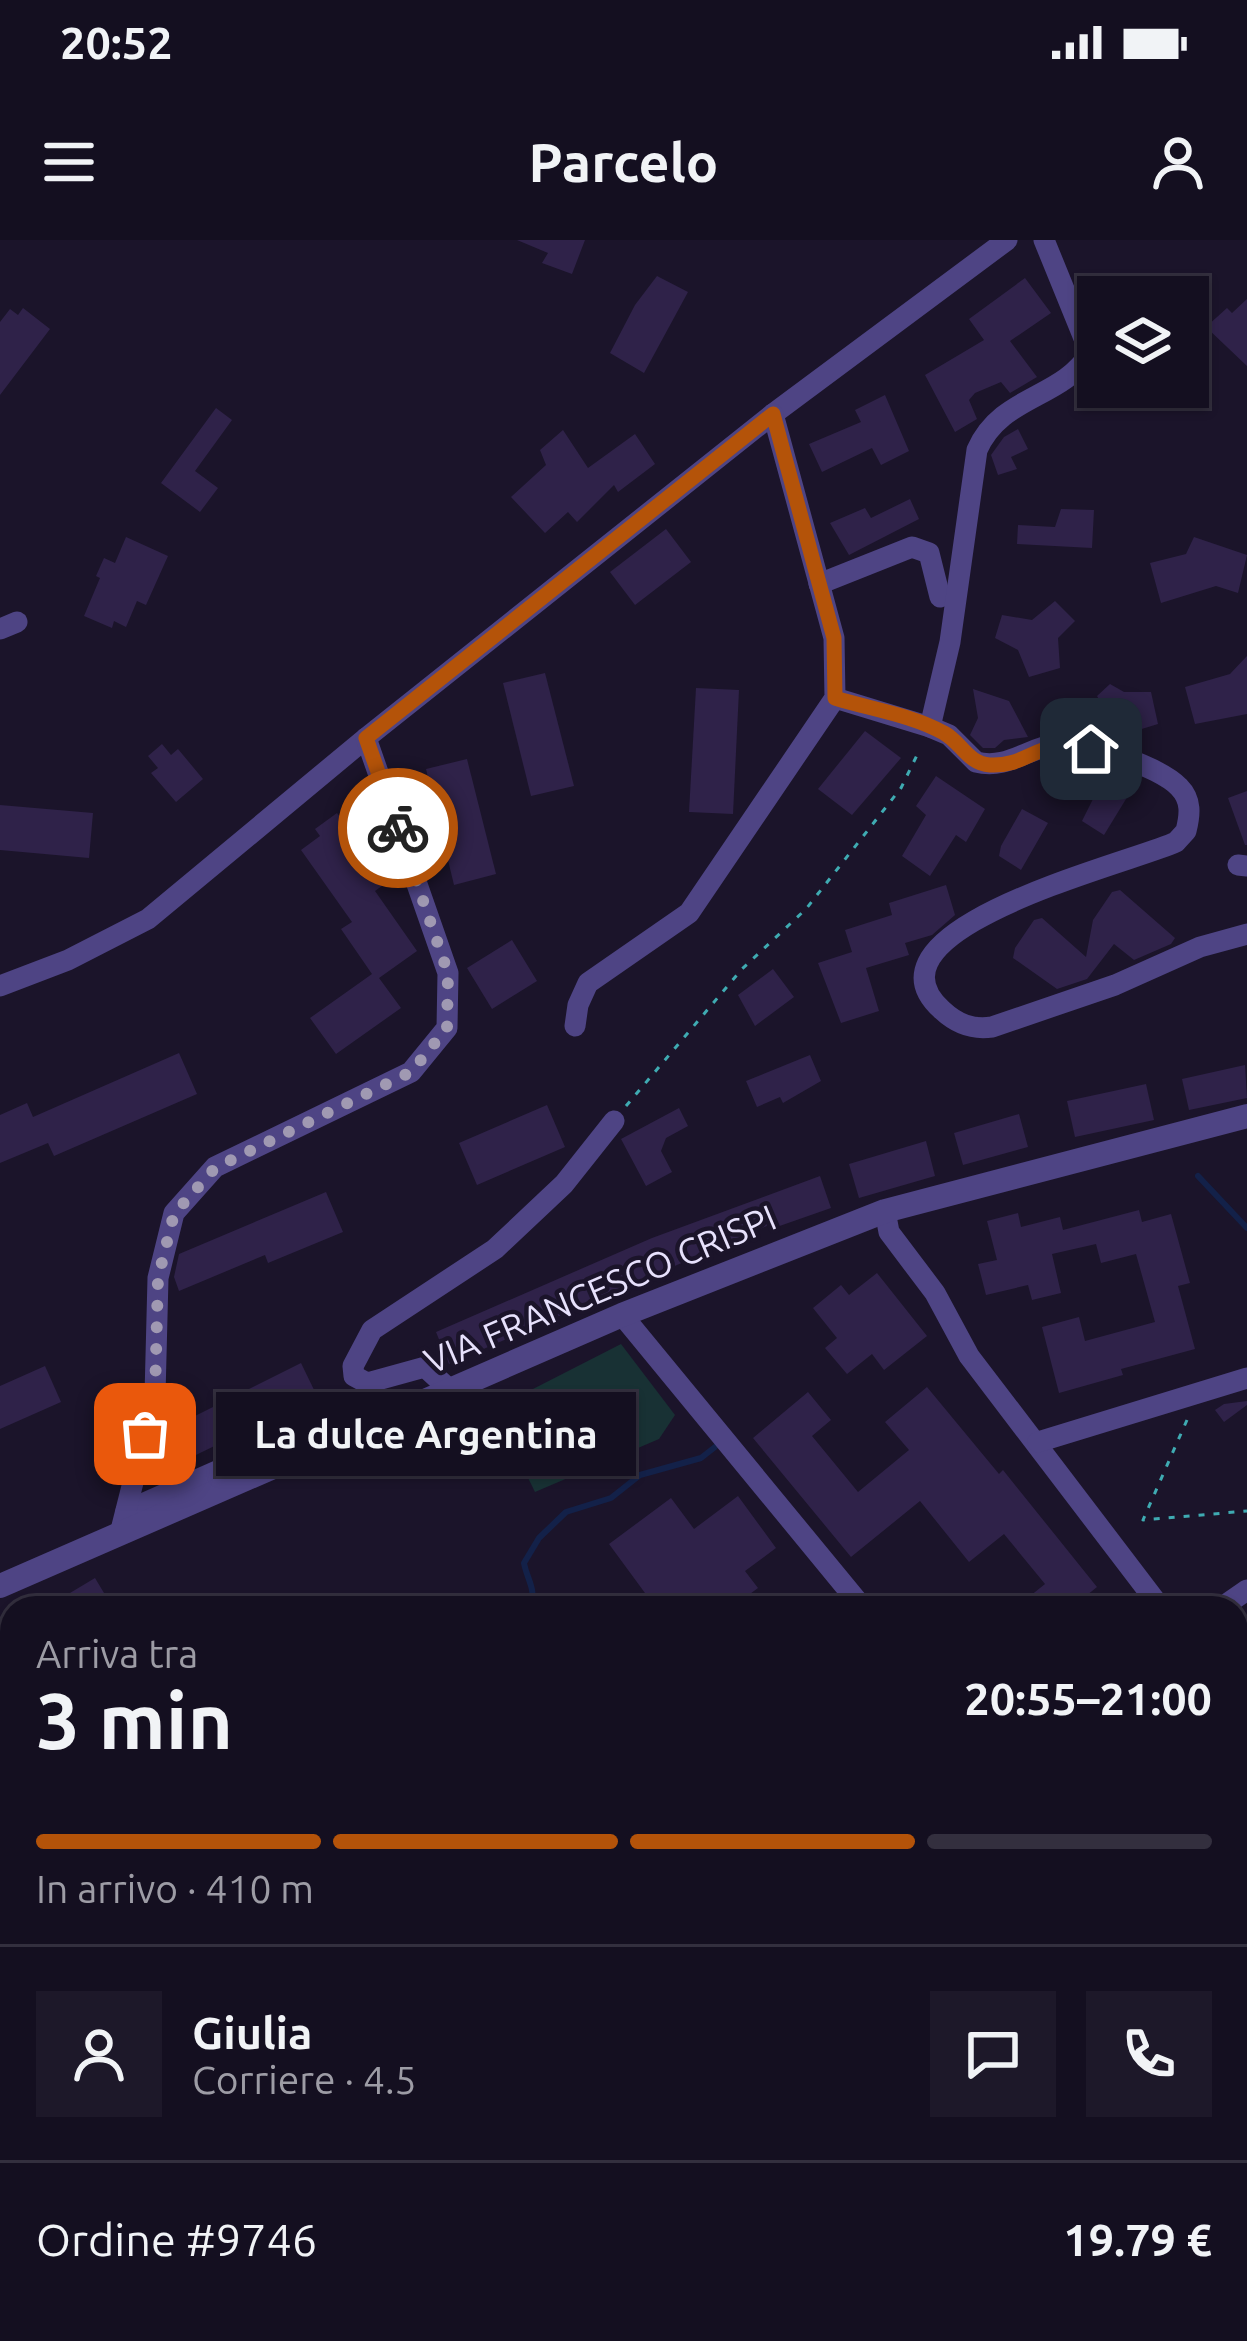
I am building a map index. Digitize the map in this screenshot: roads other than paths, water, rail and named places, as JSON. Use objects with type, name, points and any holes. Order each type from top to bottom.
[{"type":"street","points":[[0,986],[68,960],[148,919],[366,738],[773,414],[1007,240]]},
{"type":"street","points":[[930,727],[950,642],[977,450],[987,427],[1078,373],[1090,353],[1044,240]]},
{"type":"street","points":[[575,1026],[588,982],[688,913],[835,698],[834,638],[773,414]]},
{"type":"street","points":[[819,584],[912,547],[929,553],[940,597]]},
{"type":"street","points":[[835,698],[949,735],[976,762],[990,765],[1060,743],[1091,749],[1156,772],[1178,786],[1190,808],[1186,831],[1176,842],[988,913],[938,944],[926,961],[927,990],[935,1004],[957,1022],[980,1029],[992,1027],[1115,985],[1200,947],[1247,934]]},
{"type":"street","points":[[123,1523],[155,1395],[158,1278],[174,1214],[215,1168],[411,1072],[447,1028],[448,973],[366,738]]},
{"type":"street","name":"VIA FRANCESCO CRISPI","points":[[0,1586],[123,1523],[885,1211],[1247,1116]]},
{"type":"street","points":[[448,1389],[424,1367],[367,1383],[354,1376],[353,1366],[372,1330],[495,1249],[564,1184],[614,1121]]},
{"type":"street","points":[[885,1211],[889,1232],[934,1293],[970,1356],[1152,1596]]},
{"type":"street","points":[[622,1315],[854,1596]]},
{"type":"street","points":[[1038,1442],[1247,1378]]},
{"type":"waterway","points":[[1198,1176],[1247,1228]]},
{"type":"waterway","points":[[532,1596],[524,1563],[539,1538],[566,1512],[611,1498],[640,1475],[701,1458],[715,1447]]},
{"type":"place","name":"La dulce Argentina","points":[[145,1434]]}]
